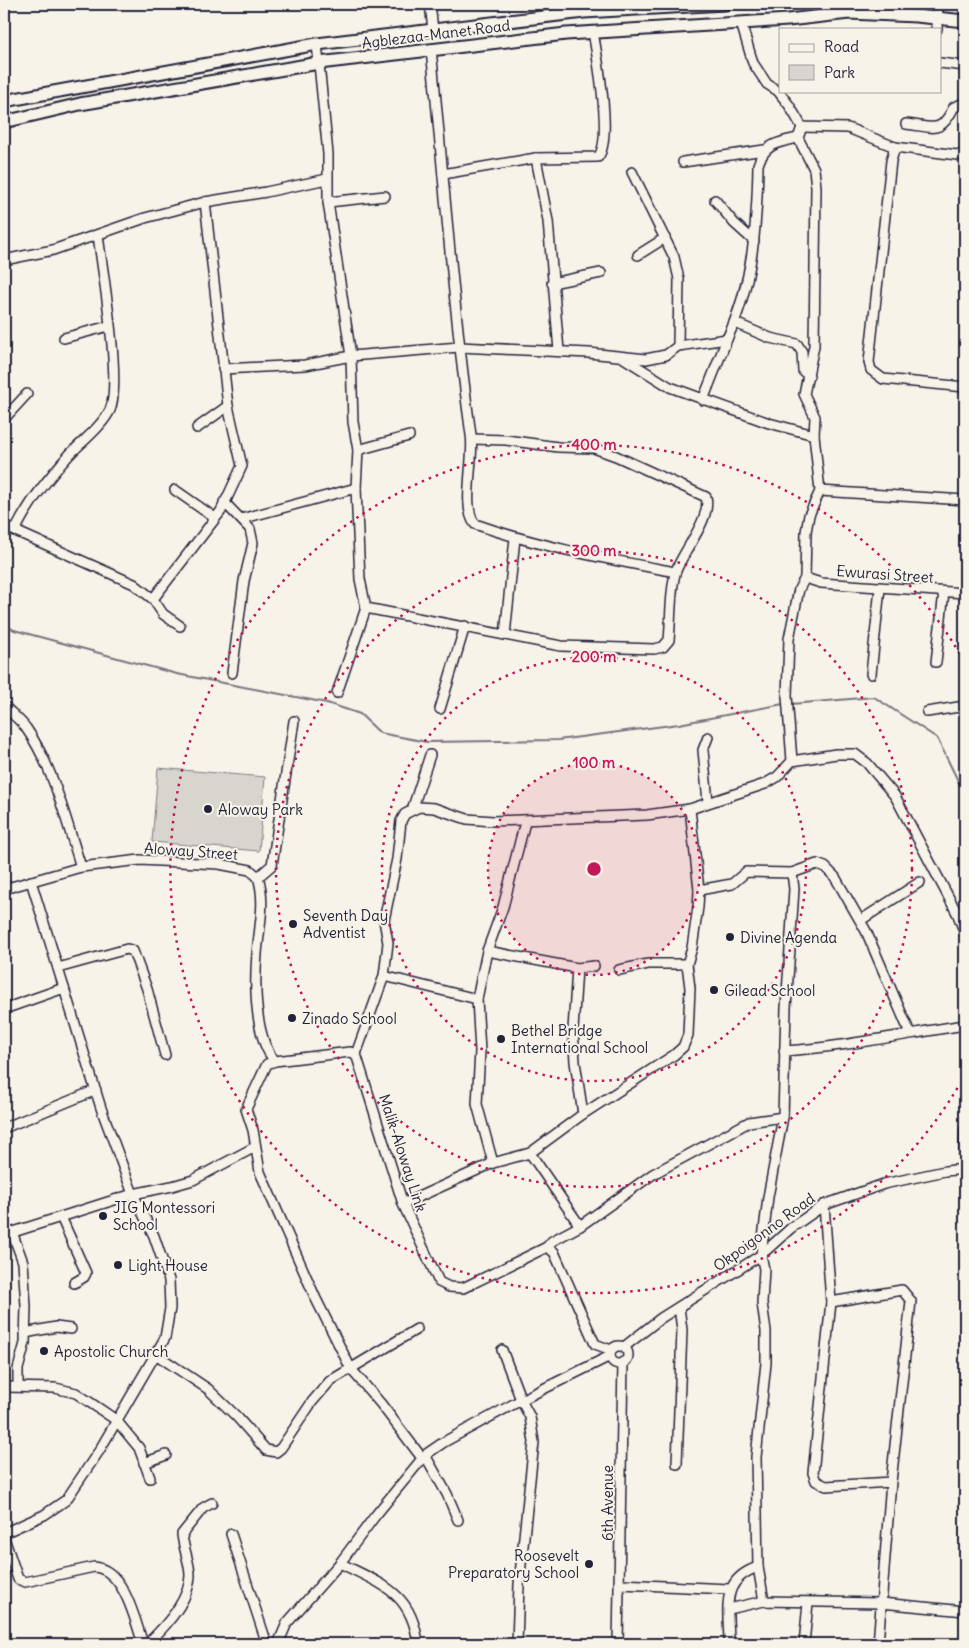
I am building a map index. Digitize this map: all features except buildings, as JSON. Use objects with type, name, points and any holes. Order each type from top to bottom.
[{"type":"main road","name":"Agblezaa-Manet Road","points":[[4,101],[317,44],[584,12],[652,6],[725,4]]},
{"type":"main road","name":"Agblezaa-Manet Road","points":[[4,122],[80,104],[319,63],[593,32],[741,23],[849,13],[937,23],[965,21]]},
{"type":"street","points":[[430,4],[433,30]]},
{"type":"street","points":[[937,23],[938,4]]},
{"type":"street","points":[[741,23],[752,63],[767,84],[778,91],[790,105],[802,128],[798,138],[814,169],[816,187],[814,346],[804,394],[815,417],[814,435],[820,491],[809,515],[806,532],[805,578],[799,589],[791,626],[787,696],[792,761]]},
{"type":"street","points":[[443,174],[536,158],[593,158],[601,154],[604,97],[593,32]]},
{"type":"street","points":[[317,44],[328,154],[328,202],[350,356],[351,398],[358,450],[356,488],[360,579],[366,608],[337,693]]},
{"type":"street","points":[[432,49],[459,347],[472,439],[470,516],[474,524],[514,538],[572,552],[675,572]]},
{"type":"street","points":[[942,63],[965,66]]},
{"type":"street","points":[[906,124],[940,127],[946,124],[954,108],[965,103]]},
{"type":"street","points":[[802,128],[848,128],[875,137],[894,147],[965,156]]},
{"type":"street","points":[[684,162],[764,150],[774,143],[798,138]]},
{"type":"street","points":[[894,147],[870,352],[871,370],[876,376],[883,379],[965,387]]},
{"type":"street","points":[[703,400],[734,323],[754,241],[758,165],[764,150]]},
{"type":"street","points":[[536,158],[548,222],[559,352]]},
{"type":"street","points":[[632,172],[674,257],[679,279],[678,346]]},
{"type":"street","points":[[4,260],[53,250],[145,218],[206,202],[327,179]]},
{"type":"street","points":[[328,202],[385,196]]},
{"type":"street","points":[[715,200],[734,223],[754,241]]},
{"type":"street","points":[[153,599],[221,511],[240,474],[242,466],[228,406],[206,202]]},
{"type":"street","points":[[15,531],[28,504],[110,409],[114,395],[109,326],[98,235]]},
{"type":"street","points":[[638,255],[665,238]]},
{"type":"street","points":[[552,283],[601,273]]},
{"type":"street","points":[[734,323],[770,338],[797,344],[802,352],[803,370],[809,376]]},
{"type":"street","points":[[64,338],[109,326]]},
{"type":"street","points":[[223,369],[305,365],[350,356],[459,347],[658,358],[678,346],[727,338]]},
{"type":"street","points":[[619,356],[670,387],[703,400],[814,435]]},
{"type":"street","points":[[4,419],[27,394]]},
{"type":"street","points":[[197,428],[228,406]]},
{"type":"street","points":[[358,450],[409,436]]},
{"type":"street","points":[[366,608],[561,646],[654,649],[663,647],[669,640],[675,572],[707,507],[706,496],[594,448],[558,448],[506,440],[472,439]]},
{"type":"street","points":[[241,519],[356,488]]},
{"type":"street","points":[[174,490],[215,518]]},
{"type":"street","points":[[820,491],[965,500]]},
{"type":"street","points":[[224,502],[250,529],[253,543],[244,581],[232,673]]},
{"type":"street","points":[[4,526],[134,584],[153,599],[164,614],[180,626]]},
{"type":"street","points":[[505,635],[514,538]]},
{"type":"street","name":"Ewurasi Street","points":[[805,578],[821,583],[965,593]]},
{"type":"street","points":[[871,674],[880,588]]},
{"type":"street","points":[[936,662],[944,592]]},
{"type":"street","points":[[440,709],[465,626]]},
{"type":"street","points":[[4,706],[25,726],[39,750],[59,798],[81,867]]},
{"type":"street","points":[[927,712],[965,706]]},
{"type":"street","points":[[275,1061],[268,1054],[263,1041],[256,1004],[256,971],[262,890],[258,877],[272,866],[294,721]]},
{"type":"street","points":[[708,736],[703,750],[708,802]]},
{"type":"street","points":[[412,810],[430,754]]},
{"type":"street","points":[[458,1520],[447,1494],[423,1457],[351,1370],[316,1299],[260,1172],[253,1130],[246,1109],[267,1064],[275,1061],[350,1052],[356,1054],[384,976],[388,943],[384,920],[397,859],[401,821],[412,810],[419,807],[434,808],[468,819],[525,822],[647,815],[690,809],[765,784],[777,776],[792,761],[836,754],[855,754],[867,762],[895,796],[958,915],[965,934]]},
{"type":"street","points":[[402,1204],[493,1163],[530,1153],[583,1114],[683,1048],[688,1035],[690,988],[688,964],[692,948],[699,890],[690,809]]},
{"type":"street","points":[[493,1163],[477,1104],[480,1051],[477,998],[487,951],[503,907],[525,822]]},
{"type":"street","name":"Aloway Street","points":[[4,889],[81,867],[140,860],[173,860],[219,864],[250,870],[258,877]]},
{"type":"street","points":[[699,890],[732,884],[746,872],[792,873],[817,864],[826,866],[835,877],[861,920],[910,1033]]},
{"type":"street","points":[[764,1601],[758,1567],[756,1457],[766,1363],[766,1331],[762,1303],[764,1269],[761,1254],[768,1196],[783,1117],[784,1052],[794,889],[792,873]]},
{"type":"street","points":[[4,1533],[44,1515],[66,1500],[99,1451],[154,1353],[165,1338],[170,1308],[169,1280],[154,1236],[133,1194],[96,1090],[30,881]]},
{"type":"street","points":[[861,920],[920,882]]},
{"type":"street","points":[[58,968],[127,949],[133,951],[147,989],[165,1055]]},
{"type":"street","points":[[487,951],[577,968],[594,966]]},
{"type":"street","points":[[619,970],[648,964],[688,964]]},
{"type":"street","points":[[577,968],[573,1030],[575,1062],[583,1114]]},
{"type":"street","points":[[384,976],[477,998]]},
{"type":"street","points":[[4,1009],[64,988]]},
{"type":"street","points":[[784,1052],[831,1048],[965,1025]]},
{"type":"street","name":"Malik-Aloway Link","points":[[356,1054],[402,1204],[439,1282],[449,1287],[463,1288],[547,1247],[552,1241],[580,1226],[653,1174],[749,1122],[783,1117]]},
{"type":"street","points":[[4,1128],[96,1090]]},
{"type":"street","points":[[965,1129],[965,1169]]},
{"type":"street","points":[[18,1385],[25,1333],[26,1306],[23,1262],[8,1234],[133,1194],[192,1180],[255,1147]]},
{"type":"street","points":[[530,1153],[580,1226]]},
{"type":"street","name":"Okpoigonno Road","points":[[624,1347],[661,1318],[761,1254],[785,1233],[824,1205],[884,1184],[945,1171],[965,1169]]},
{"type":"street","points":[[824,1205],[831,1302],[813,1473],[816,1481],[826,1486],[891,1482]]},
{"type":"street","points":[[61,1217],[86,1273],[84,1277],[74,1283]]},
{"type":"street","points":[[547,1247],[554,1252],[595,1344],[610,1353],[615,1363],[623,1362]]},
{"type":"street","points":[[831,1302],[902,1290],[911,1301],[891,1482],[878,1644]]},
{"type":"street","points":[[677,1464],[682,1330],[679,1307]]},
{"type":"street","points":[[25,1333],[56,1327],[71,1329]]},
{"type":"street","points":[[154,1353],[208,1390],[237,1417],[266,1450],[271,1452],[281,1448],[312,1402],[330,1381],[417,1329]]},
{"type":"street","points":[[278,1644],[287,1623],[340,1563],[423,1457],[444,1442],[610,1353],[615,1347],[624,1347]]},
{"type":"street","name":"6th Avenue","points":[[618,1644],[621,1584],[623,1362],[627,1357],[624,1347]]},
{"type":"street","points":[[502,1350],[521,1400],[530,1417],[534,1442],[519,1584],[518,1644]]},
{"type":"street","points":[[4,1387],[18,1385],[69,1390],[116,1420],[139,1448],[150,1478]]},
{"type":"street","points":[[144,1462],[166,1455]]},
{"type":"street","points":[[147,1644],[176,1613],[190,1578],[182,1534],[203,1508],[212,1503]]},
{"type":"street","points":[[231,1534],[267,1644]]},
{"type":"street","points":[[4,1538],[20,1580],[31,1582],[94,1566],[103,1567],[114,1578],[129,1600],[143,1644]]},
{"type":"street","points":[[340,1563],[394,1591],[408,1608],[417,1634],[418,1644]]},
{"type":"street","points":[[729,1644],[729,1589],[739,1576],[758,1567]]},
{"type":"street","points":[[621,1584],[729,1589]]},
{"type":"street","points":[[730,1610],[764,1601],[881,1603],[965,1611]]},
{"type":"street","points":[[804,1644],[808,1603]]},
{"type":"green space","name":"Aloway Park","points":[[158,768],[265,777],[259,851],[152,842]]},
{"type":"waterway","points":[[4,624],[14,630],[177,674],[327,703],[360,714],[380,733],[427,742],[558,740],[679,724],[783,704]]},
{"type":"waterway","points":[[791,704],[874,697],[937,738],[965,795]]},
{"type":"place","name":"Aloway Park","points":[[208,809]]},
{"type":"place","name":"Seventh Day Adventist","points":[[293,924]]},
{"type":"place","name":"Divine Agenda","points":[[730,937]]},
{"type":"place","name":"Gilead School","points":[[714,990]]},
{"type":"place","name":"Zinado School","points":[[292,1018]]},
{"type":"place","name":"Bethel Bridge International School","points":[[501,1039]]},
{"type":"place","name":"JIG Montessori School","points":[[103,1216]]},
{"type":"place","name":"Light House","points":[[118,1265]]},
{"type":"place","name":"Apostolic Church","points":[[44,1351]]},
{"type":"place","name":"Roosevelt Preparatory School","points":[[589,1564]]}]
